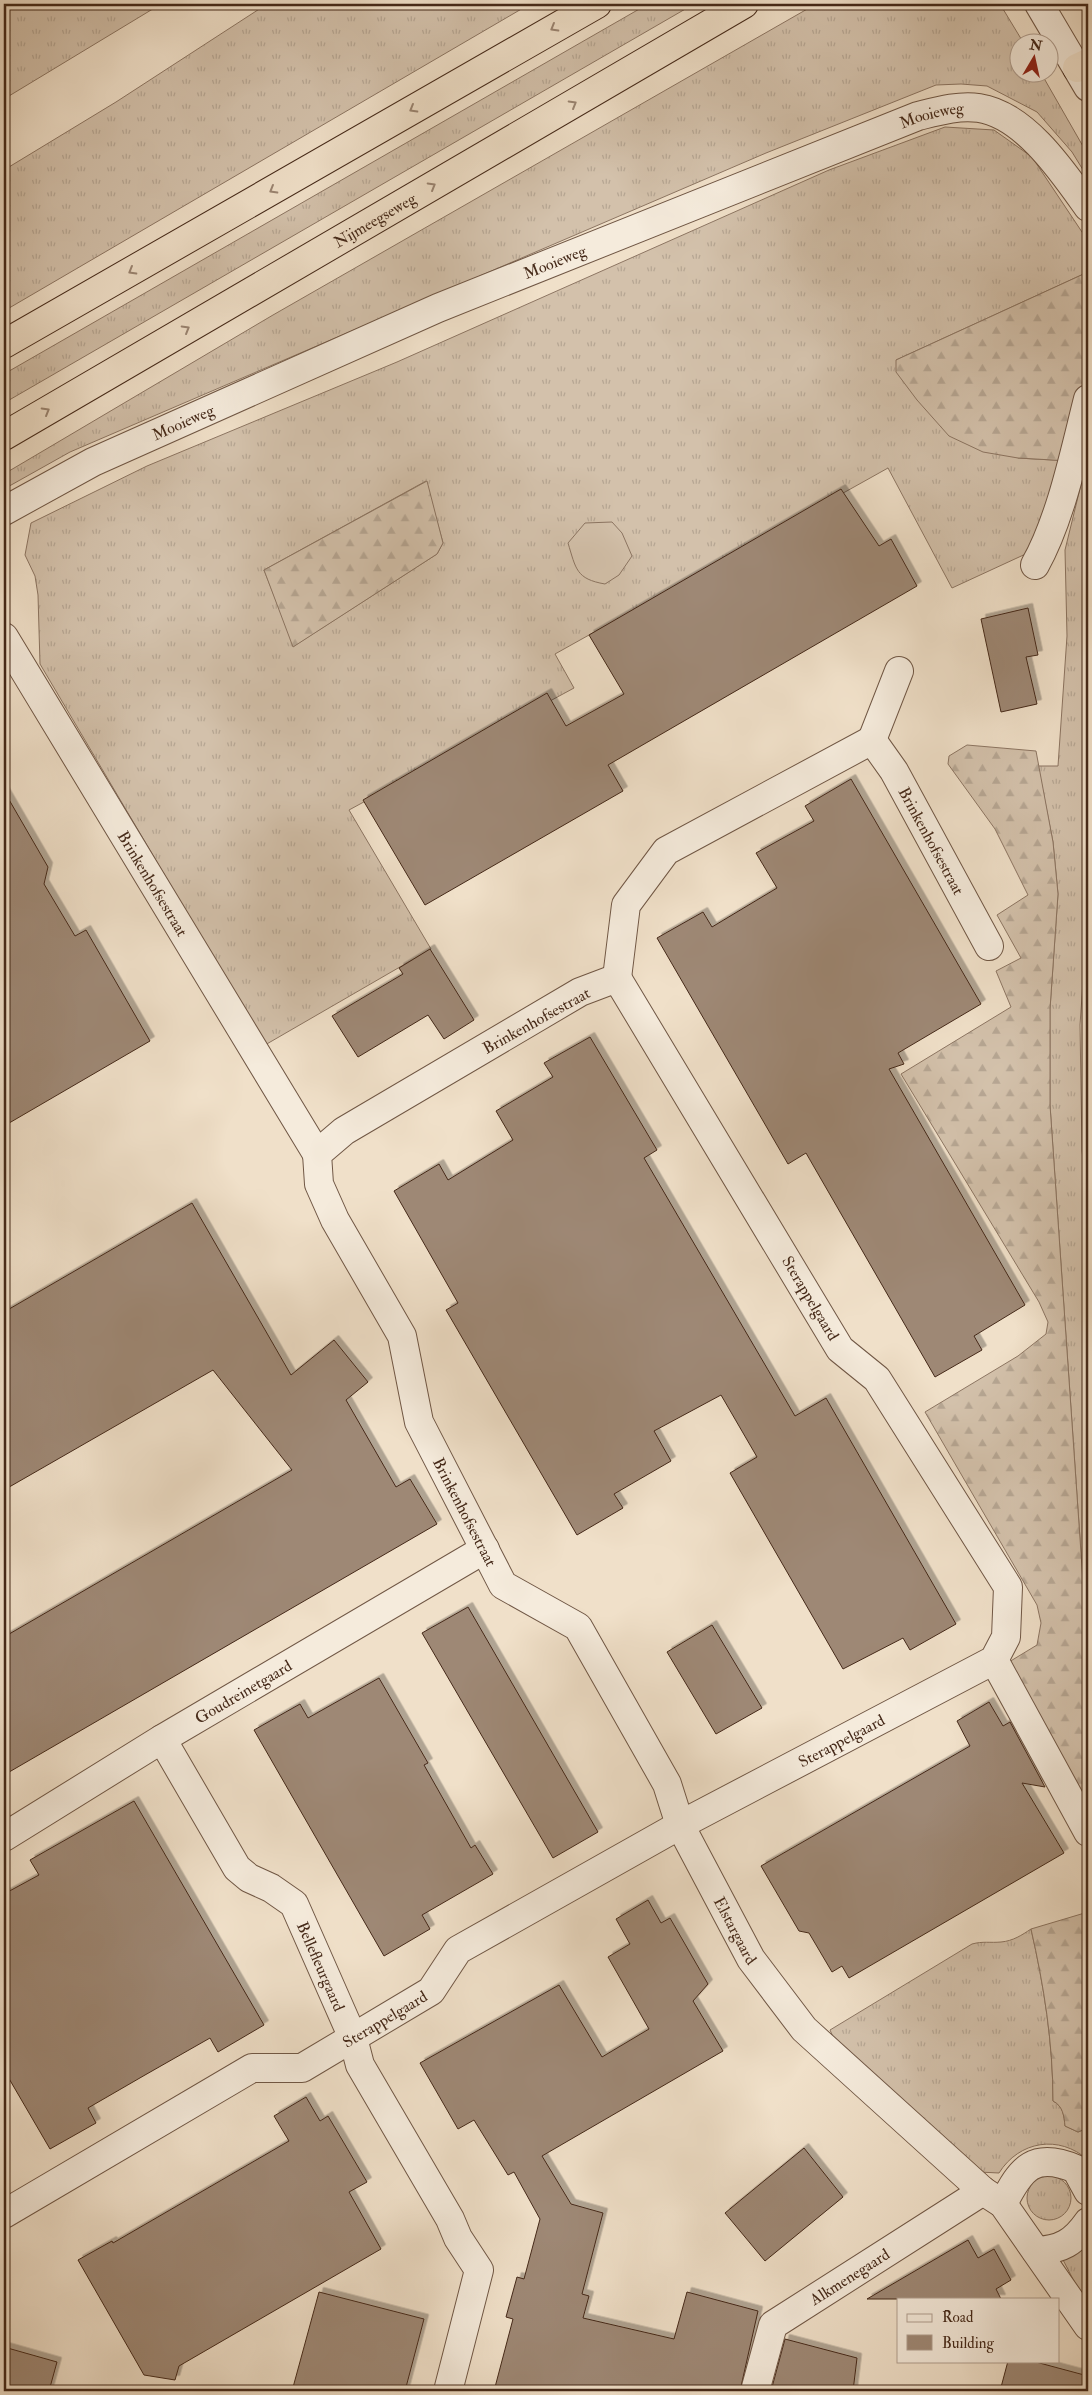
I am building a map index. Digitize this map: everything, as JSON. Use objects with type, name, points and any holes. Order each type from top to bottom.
[{"type":"highway","points":[[4,344],[597,4]]},
{"type":"highway","name":"Nijmeegseweg","points":[[4,436],[744,4]]},
{"type":"street","points":[[1039,4],[1085,73]]},
{"type":"street","name":"Mooieweg","points":[[4,511],[93,462],[438,308],[918,116],[948,108],[980,108],[1010,120],[1050,154],[1088,207]]},
{"type":"street","points":[[1035,564],[1044,548],[1071,466],[1088,399]]},
{"type":"street","name":"Brinkenhofsestraat","points":[[4,637],[317,1154],[319,1184],[327,1202],[402,1336],[419,1422],[503,1585],[578,1627],[667,1784],[680,1825]]},
{"type":"street","points":[[617,978],[626,905],[666,850],[872,740],[899,671]]},
{"type":"street","name":"Brinkenhofsestraat","points":[[872,740],[894,770],[989,946]]},
{"type":"street","name":"Brinkenhofsestraat","points":[[317,1154],[344,1131],[580,992],[617,978]]},
{"type":"street","name":"Sterappelgaard","points":[[4,2214],[252,2068],[302,2068],[431,1991],[458,1950],[680,1825],[994,1660],[1006,1637],[1008,1587],[878,1379],[840,1349],[617,978]]},
{"type":"street","name":"Goudreinetgaard","points":[[4,1837],[162,1739],[485,1550]]},
{"type":"street","points":[[994,1660],[1088,1832]]},
{"type":"street","name":"Bellefleurgaard","points":[[162,1739],[237,1868],[249,1878],[271,1888],[294,1904],[353,2038],[360,2065],[450,2219],[458,2238],[479,2270],[448,2391]]},
{"type":"street","name":"Elstargaard","points":[[680,1825],[751,1959],[804,2029],[993,2198]]},
{"type":"street","points":[[1088,2191],[1076,2169],[1049,2160],[1039,2162],[1020,2174],[993,2198],[1036,2251],[1088,2326]]},
{"type":"street","name":"Alkmenegaard","points":[[755,2391],[773,2325],[993,2198]]},
{"type":"street","points":[[1036,2251],[1051,2251],[1070,2244],[1088,2222]]},
{"type":"green space","points":[[4,4],[161,4],[4,99]]},
{"type":"green space","points":[[267,4],[530,4],[4,311],[4,170],[116,102]]},
{"type":"green space","points":[[648,4],[694,4],[4,403],[4,374]]},
{"type":"green space","points":[[816,4],[1000,4],[1017,32],[1010,32],[1010,82],[1046,82],[1088,155],[1088,178],[1072,152],[1037,112],[987,86],[936,85],[766,153],[70,452],[4,489],[4,474],[273,315]]},
{"type":"green space","points":[[945,127],[994,130],[1032,157],[1088,241],[1088,272],[896,360],[1018,458],[1070,461],[1030,552],[952,588],[888,468],[555,654],[574,688],[349,810],[431,949],[265,1045],[40,664],[38,595],[35,576],[25,555],[31,523],[147,466],[397,362],[829,170]],"holes":[[[426,481],[443,543],[437,554],[294,646],[264,570]]]},
{"type":"green space","points":[[1088,272],[1088,376],[1070,461],[1018,458],[983,452],[949,436],[917,400],[896,372],[896,360]]},
{"type":"green space","points":[[1088,456],[1088,910],[1080,1025],[1082,1151],[1088,1200],[1088,1654],[1050,1105],[1050,1009],[1058,894],[1053,842],[1038,766],[1058,766],[1067,636],[1065,550]]},
{"type":"green space","points":[[427,481],[443,543],[437,554],[293,647],[264,570]]},
{"type":"green space","points":[[612,522],[622,533],[632,556],[619,575],[605,584],[595,582],[583,576],[573,560],[568,543],[585,523]]},
{"type":"green space","points":[[967,745],[1036,751],[1053,842],[1058,894],[1050,1009],[1050,1105],[1088,1654],[1088,1814],[1004,1665],[1037,1645],[1041,1623],[1037,1605],[925,1412],[1018,1356],[1046,1334],[1048,1322],[1039,1302],[901,1074],[1011,1007],[996,971],[1021,958],[997,915],[1028,895],[995,829],[948,764],[949,756]]},
{"type":"green space","points":[[1088,1912],[1088,2128],[1078,2132],[1065,2126],[1061,2108],[1053,2101],[1053,2079],[1047,2015],[1031,1929]]},
{"type":"green space","points":[[1031,1929],[1047,2015],[1053,2079],[1053,2101],[1061,2108],[1065,2126],[1078,2132],[1088,2128],[1088,2160],[1077,2152],[1065,2147],[1052,2144],[1040,2145],[1028,2148],[1017,2154],[1007,2162],[999,2173],[979,2172],[834,2039],[830,2030],[972,1944],[1009,1940]]},
{"type":"green space","points":[[1045,2176],[1053,2176],[1065,2182],[1071,2198],[1065,2214],[1053,2220],[1045,2220],[1033,2214],[1027,2202],[1027,2194],[1033,2182]]},
{"type":"green space","points":[[1088,2240],[1088,2308],[1061,2256]]},
{"type":"building","points":[[841,489],[879,546],[891,539],[917,586],[608,765],[623,791],[425,905],[363,800],[547,693],[566,726],[624,694],[589,635]]},
{"type":"building","points":[[1028,608],[1038,655],[1026,657],[1037,704],[1001,712],[981,619]]},
{"type":"building","points":[[851,779],[981,1004],[898,1053],[904,1064],[889,1069],[1025,1305],[974,1336],[982,1350],[935,1377],[806,1153],[788,1164],[657,938],[703,912],[712,927],[777,888],[756,853],[814,821],[805,806]]},
{"type":"building","points":[[4,791],[48,867],[44,884],[75,936],[86,930],[150,1041],[4,1126]]},
{"type":"building","points":[[430,949],[474,1020],[444,1039],[428,1015],[358,1057],[332,1016],[403,974],[399,968]]},
{"type":"building","points":[[590,1037],[657,1150],[644,1158],[795,1416],[826,1398],[956,1624],[910,1650],[903,1638],[843,1669],[730,1473],[757,1457],[721,1395],[654,1431],[671,1461],[614,1494],[623,1508],[577,1535],[446,1310],[458,1303],[394,1191],[439,1164],[448,1180],[513,1140],[496,1111],[553,1077],[544,1063]]},
{"type":"building","points":[[192,1203],[291,1375],[334,1340],[368,1382],[346,1400],[396,1487],[410,1479],[437,1524],[4,1775],[4,1637],[292,1470],[213,1370],[4,1490],[4,1312]]},
{"type":"building","points":[[468,1607],[598,1832],[553,1858],[422,1633]]},
{"type":"building","points":[[712,1625],[762,1708],[716,1734],[667,1652]]},
{"type":"building","points":[[379,1678],[428,1763],[424,1765],[471,1848],[475,1845],[493,1874],[422,1915],[430,1929],[384,1956],[254,1730],[300,1704],[308,1718]]},
{"type":"building","points":[[989,1702],[1003,1726],[1010,1722],[1045,1787],[1022,1783],[1064,1853],[849,1978],[842,1966],[832,1972],[809,1933],[799,1931],[761,1866],[970,1746],[957,1721]]},
{"type":"building","points":[[134,1801],[264,2025],[218,2052],[210,2038],[88,2108],[96,2123],[50,2149],[4,2070],[4,1894],[39,1875],[30,1860]]},
{"type":"building","points":[[648,1900],[661,1923],[670,1918],[708,1984],[693,2001],[723,2051],[542,2156],[571,2204],[603,2213],[582,2294],[589,2296],[583,2318],[674,2339],[687,2292],[758,2311],[740,2391],[494,2391],[513,2319],[506,2317],[517,2277],[524,2279],[540,2219],[514,2172],[508,2175],[474,2120],[458,2129],[420,2063],[559,1985],[602,2057],[649,2029],[608,1957],[630,1944],[616,1919]]},
{"type":"building","points":[[306,2097],[320,2121],[328,2116],[367,2182],[349,2192],[381,2249],[179,2366],[175,2380],[144,2375],[78,2260],[112,2241],[113,2243],[289,2141],[274,2116]]},
{"type":"building","points":[[804,2148],[843,2197],[765,2261],[725,2213]]},
{"type":"building","points":[[968,2240],[978,2258],[994,2249],[1011,2280],[996,2289],[1000,2298],[867,2299]]},
{"type":"building","points":[[319,2292],[424,2319],[405,2391],[292,2391]]},
{"type":"building","points":[[785,2339],[857,2358],[853,2391],[771,2391]]},
{"type":"building","points":[[4,2347],[57,2362],[49,2391],[4,2391]]},
{"type":"building","points":[[1008,2362],[1036,2362],[1088,2376],[1088,2391],[1000,2391]]}]
